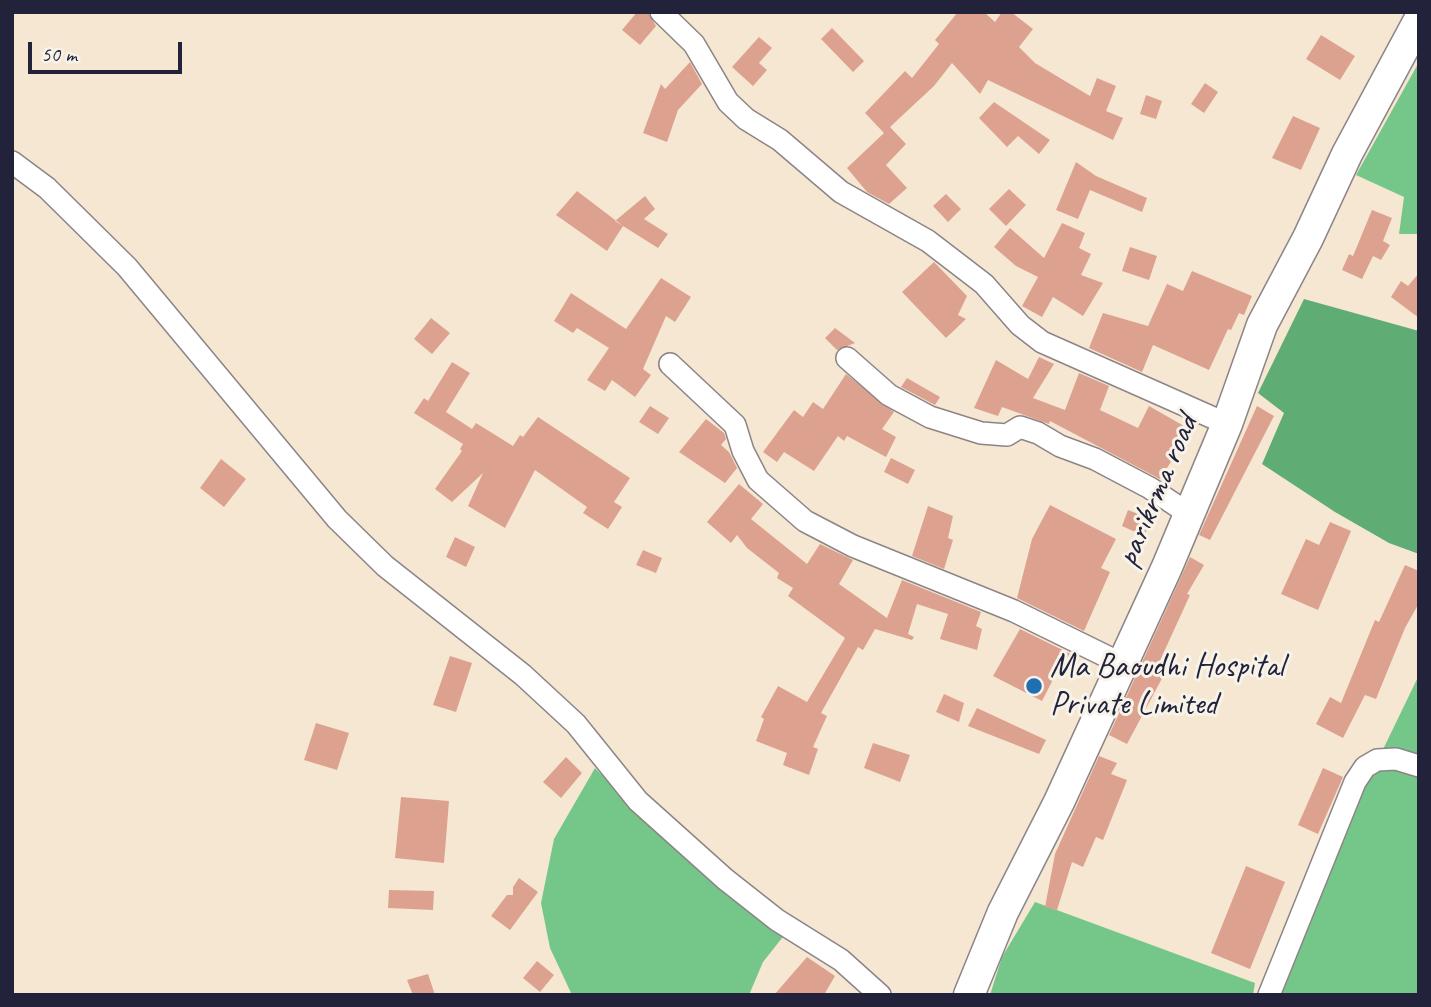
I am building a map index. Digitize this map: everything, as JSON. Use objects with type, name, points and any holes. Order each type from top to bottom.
[{"type":"street","points":[[661,12],[694,44],[728,102],[746,119],[780,140],[841,191],[928,241],[985,284],[1020,325],[1042,342],[1227,424]]},
{"type":"street","name":"parikrma road","points":[[970,995],[1003,912],[1059,802],[1189,514],[1227,424],[1262,325],[1308,238],[1347,154],[1419,20]]},
{"type":"street","points":[[12,162],[47,188],[127,268],[337,519],[385,566],[523,675],[576,724],[638,801],[725,879],[778,919],[841,960],[880,995]]},
{"type":"street","points":[[848,358],[889,395],[930,417],[981,433],[1007,435],[1020,428],[1038,432],[1060,446],[1095,459],[1150,488],[1189,514]]},
{"type":"street","points":[[670,364],[735,425],[743,451],[758,480],[805,521],[853,546],[1014,611],[1121,663]]},
{"type":"street","points":[[1269,995],[1355,782],[1365,767],[1377,760],[1396,759],[1419,766]]},
{"type":"green space","points":[[1419,62],[1419,234],[1399,234],[1404,197],[1356,175]]},
{"type":"green space","points":[[1304,299],[1419,331],[1419,554],[1389,543],[1335,512],[1262,464],[1284,413],[1258,393]]},
{"type":"green space","points":[[1419,675],[1419,995],[1281,995],[1359,799]]},
{"type":"green space","points":[[595,768],[638,813],[786,933],[763,962],[749,995],[572,995],[550,948],[541,903],[554,839]]},
{"type":"green space","points":[[1035,902],[1255,983],[1253,995],[990,995],[1002,957]]},
{"type":"building","points":[[637,12],[648,12],[656,26],[640,45],[622,30]]},
{"type":"building","points":[[958,12],[984,12],[995,22],[1002,12],[1011,12],[1033,29],[1019,47],[1035,63],[1090,96],[1097,78],[1116,86],[1106,111],[1123,118],[1113,140],[988,80],[980,94],[952,63],[934,86],[890,127],[906,144],[886,165],[907,188],[889,204],[867,192],[847,168],[884,133],[865,113],[905,71],[912,78],[939,44],[935,40]]},
{"type":"building","points":[[832,28],[864,61],[853,72],[821,39]]},
{"type":"building","points":[[1321,35],[1355,56],[1340,80],[1306,59]]},
{"type":"building","points":[[759,37],[772,48],[759,63],[767,70],[753,86],[732,67]]},
{"type":"building","points":[[690,62],[702,84],[678,110],[667,142],[643,133],[661,84],[665,89]]},
{"type":"building","points":[[1205,83],[1218,92],[1204,113],[1191,104]]},
{"type":"building","points":[[1146,95],[1162,101],[1156,119],[1140,114]]},
{"type":"building","points":[[994,102],[1050,140],[1039,154],[1018,136],[1007,147],[979,118]]},
{"type":"building","points":[[1293,116],[1320,128],[1301,170],[1272,158]]},
{"type":"building","points":[[1076,162],[1096,176],[1147,198],[1142,212],[1090,190],[1078,219],[1056,210]]},
{"type":"building","points":[[1009,189],[1026,205],[1006,226],[989,209]]},
{"type":"building","points":[[577,191],[623,226],[607,251],[556,215]]},
{"type":"building","points":[[946,194],[961,209],[948,222],[933,206]]},
{"type":"building","points":[[645,196],[655,209],[644,219],[668,234],[658,248],[615,221]]},
{"type":"building","points":[[1372,210],[1392,218],[1383,241],[1390,245],[1381,260],[1373,256],[1362,279],[1342,270],[1349,254],[1353,256]]},
{"type":"building","points":[[1062,223],[1085,233],[1079,248],[1091,254],[1081,275],[1103,283],[1083,316],[1053,297],[1042,317],[1022,306],[1038,277],[1016,266],[994,247],[1010,228],[1044,258]]},
{"type":"building","points":[[1130,247],[1157,256],[1149,280],[1122,271]]},
{"type":"building","points":[[934,262],[967,296],[958,315],[966,319],[946,338],[902,292]]},
{"type":"building","points":[[1192,271],[1252,296],[1244,315],[1239,313],[1231,330],[1228,329],[1209,370],[1153,345],[1142,372],[1089,348],[1103,313],[1148,326],[1167,284],[1183,291]]},
{"type":"building","points":[[1419,273],[1419,318],[1391,297],[1401,281],[1408,286]]},
{"type":"building","points":[[661,278],[691,297],[675,322],[666,316],[643,369],[651,375],[635,397],[612,380],[605,391],[587,380],[609,348],[577,328],[573,333],[554,321],[571,293],[626,329]]},
{"type":"building","points":[[431,318],[450,333],[432,354],[414,339]]},
{"type":"building","points":[[835,328],[855,343],[837,350],[825,338]]},
{"type":"building","points":[[1039,357],[1054,364],[1033,398],[1065,410],[1079,373],[1109,386],[1100,410],[1138,428],[1149,406],[1191,430],[1160,479],[1050,421],[1049,424],[1002,407],[998,416],[974,408],[996,360],[1028,379]]},
{"type":"building","points":[[452,362],[470,373],[446,412],[472,429],[476,423],[513,446],[538,417],[630,478],[614,502],[622,507],[608,529],[583,513],[587,507],[535,470],[505,528],[468,506],[483,473],[452,502],[435,489],[462,451],[460,449],[463,444],[414,413],[424,398],[428,401]]},
{"type":"building","points":[[846,374],[894,412],[882,429],[896,437],[886,457],[847,436],[844,441],[838,436],[814,471],[784,452],[777,462],[763,452],[794,410],[803,417],[813,402],[823,409]]},
{"type":"building","points":[[907,378],[940,397],[935,405],[901,387]]},
{"type":"building","points":[[650,406],[669,418],[658,434],[639,422]]},
{"type":"building","points":[[1257,406],[1274,416],[1210,540],[1199,535]]},
{"type":"building","points":[[706,419],[724,433],[726,439],[721,445],[729,452],[737,468],[725,483],[679,452]]},
{"type":"building","points":[[891,458],[915,470],[908,484],[884,472]]},
{"type":"building","points":[[221,459],[246,479],[224,507],[200,488]]},
{"type":"building","points":[[739,484],[763,504],[751,519],[807,564],[820,544],[853,560],[839,584],[887,618],[902,580],[981,612],[976,626],[982,629],[977,650],[940,639],[948,614],[917,604],[908,634],[914,637],[912,640],[875,629],[863,650],[858,647],[821,713],[827,716],[813,747],[818,749],[809,775],[783,765],[787,753],[756,741],[764,719],[761,717],[778,686],[807,702],[845,638],[788,596],[793,588],[777,578],[779,573],[747,548],[737,535],[731,543],[707,522]]},
{"type":"building","points":[[1050,505],[1116,539],[1101,568],[1110,572],[1084,631],[1017,598],[1032,539]]},
{"type":"building","points":[[928,506],[953,516],[948,538],[953,540],[944,569],[912,556]]},
{"type":"building","points":[[1128,510],[1151,519],[1144,536],[1122,526]]},
{"type":"building","points":[[1330,522],[1351,531],[1318,610],[1281,594],[1306,539],[1319,545]]},
{"type":"building","points":[[455,537],[475,547],[466,567],[446,557]]},
{"type":"building","points":[[643,550],[662,558],[656,573],[636,565]]},
{"type":"building","points":[[1190,557],[1204,565],[1187,594],[1190,595],[1158,665],[1167,669],[1127,744],[1109,735]]},
{"type":"building","points":[[1405,565],[1419,571],[1419,603],[1405,628],[1376,699],[1365,695],[1343,738],[1316,724],[1330,697],[1341,703],[1375,620],[1379,622]]},
{"type":"building","points":[[1020,629],[1077,657],[1070,671],[1060,666],[1042,701],[993,676]]},
{"type":"building","points":[[450,656],[472,663],[456,712],[433,705]]},
{"type":"building","points":[[944,694],[964,703],[959,722],[936,712]]},
{"type":"building","points":[[977,708],[1046,740],[1039,754],[968,726]]},
{"type":"building","points":[[316,723],[349,733],[337,770],[304,760]]},
{"type":"building","points":[[873,743],[910,755],[900,782],[864,768]]},
{"type":"building","points":[[1099,756],[1117,763],[1111,774],[1127,780],[1103,840],[1096,837],[1083,867],[1072,862],[1057,910],[1045,907],[1055,854]]},
{"type":"building","points":[[566,757],[582,773],[561,798],[543,782]]},
{"type":"building","points":[[1323,768],[1343,777],[1318,834],[1298,825]]},
{"type":"building","points":[[401,797],[449,801],[444,863],[395,858]]},
{"type":"building","points":[[1246,866],[1285,882],[1250,969],[1211,953]]},
{"type":"building","points":[[519,878],[538,892],[510,930],[491,916],[507,895],[513,895],[513,887]]},
{"type":"building","points":[[389,890],[434,891],[433,910],[388,908]]},
{"type":"building","points":[[807,957],[835,976],[824,995],[774,995]]},
{"type":"building","points":[[537,961],[554,975],[540,992],[523,978]]},
{"type":"building","points":[[428,974],[435,995],[413,995],[407,980]]},
{"type":"place","name":"Ma Baoudhi Hospital Private Limited","points":[[1034,686]]}]
